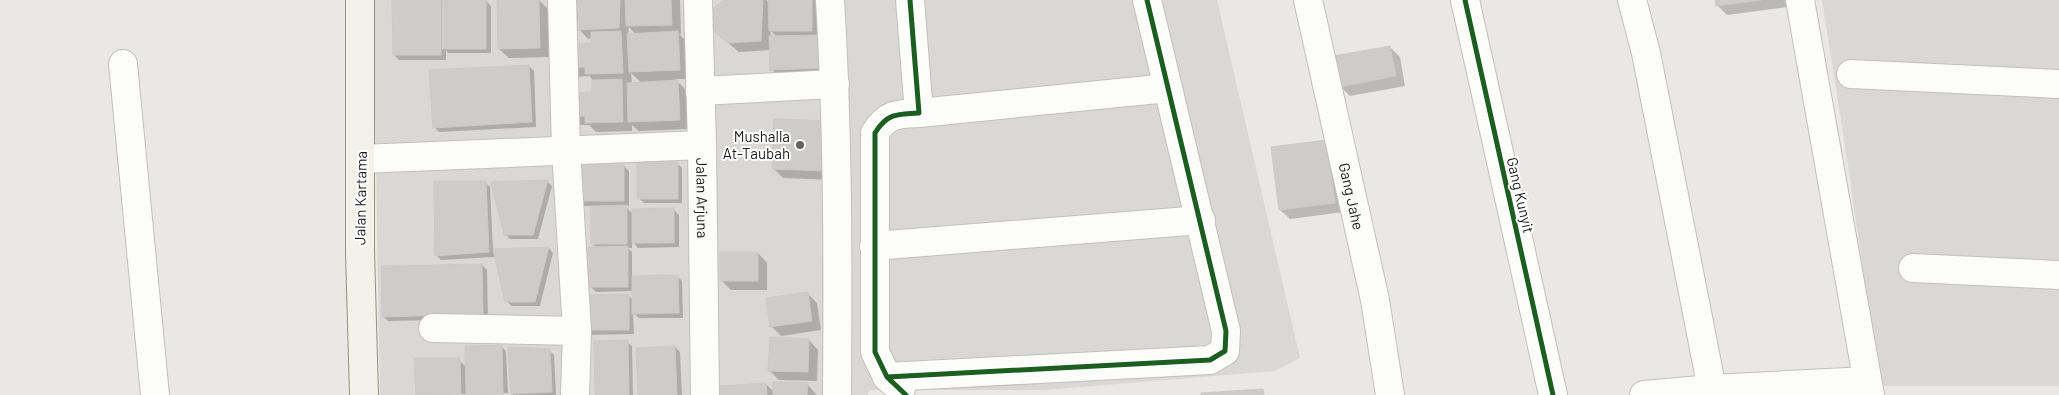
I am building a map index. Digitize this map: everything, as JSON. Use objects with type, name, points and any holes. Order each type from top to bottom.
[{"type":"main road","name":"Jalan Kartama","points":[[360,0],[360,252],[364,395]]},
{"type":"street","points":[[562,0],[566,150],[577,331],[575,395]]},
{"type":"street","name":"Jalan Arjuna","points":[[698,0],[702,145],[704,395]]},
{"type":"street","points":[[830,0],[835,84],[839,235],[837,395]]},
{"type":"street","points":[[910,0],[919,113]]},
{"type":"street","points":[[1147,0],[1226,331],[1226,352],[1210,360],[896,386],[875,352],[875,133],[881,122],[896,114],[1168,88]]},
{"type":"street","name":"Gang Jahe","points":[[1308,0],[1375,300],[1390,395]]},
{"type":"street","name":"Gang Kunyit","points":[[1465,0],[1552,395]]},
{"type":"street","points":[[1632,0],[1646,52],[1712,389]]},
{"type":"street","points":[[1644,395],[1712,389],[1869,388],[1800,0]]},
{"type":"street","points":[[123,64],[155,395]]},
{"type":"street","points":[[1851,74],[2059,84]]},
{"type":"street","points":[[700,91],[835,84]]},
{"type":"street","points":[[361,159],[702,145]]},
{"type":"street","points":[[874,246],[1201,220]]},
{"type":"street","points":[[1913,268],[2059,275]]},
{"type":"street","points":[[433,328],[577,331]]},
{"type":"shaded area","points":[[373,0],[1217,0],[1300,358],[1275,371],[1045,390],[869,390],[868,395],[380,395]]},
{"type":"shaded area","points":[[1822,0],[2059,0],[2059,386],[1879,386],[1849,171]]},
{"type":"building","points":[[392,0],[441,0],[441,55],[393,55]]},
{"type":"building","points":[[442,0],[486,0],[486,49],[442,49]]},
{"type":"building","points":[[497,0],[539,0],[540,48],[498,49]]},
{"type":"building","points":[[564,0],[620,0],[619,28],[578,30],[578,13],[565,13]]},
{"type":"building","points":[[625,0],[671,0],[672,25],[626,26]]},
{"type":"building","points":[[723,0],[763,0],[761,41],[729,43],[709,28],[712,10]]},
{"type":"building","points":[[768,0],[812,0],[812,31],[769,31]]},
{"type":"building","points":[[1715,0],[1761,0],[1716,6]]},
{"type":"building","points":[[621,31],[623,73],[585,74],[585,67],[565,68],[565,44],[591,43],[591,32]]},
{"type":"building","points":[[678,31],[680,70],[629,72],[627,34]]},
{"type":"building","points":[[822,35],[823,68],[770,70],[769,36]]},
{"type":"building","points":[[1390,46],[1396,76],[1340,87],[1334,56]]},
{"type":"building","points":[[529,65],[532,122],[433,128],[429,70]]},
{"type":"building","points":[[622,79],[623,122],[585,123],[585,116],[566,117],[565,93],[592,92],[592,80]]},
{"type":"building","points":[[678,80],[680,120],[628,122],[627,83]]},
{"type":"building","name":"Mushalla At-Taubah","points":[[774,119],[829,121],[827,171],[772,169]]},
{"type":"building","points":[[1327,140],[1335,203],[1279,210],[1271,147]]},
{"type":"building","points":[[637,162],[678,162],[678,199],[637,199]]},
{"type":"building","points":[[578,164],[624,164],[624,201],[578,201]]},
{"type":"building","points":[[548,180],[533,235],[504,235],[491,182]]},
{"type":"building","points":[[434,181],[486,181],[489,252],[435,256]]},
{"type":"building","points":[[627,205],[627,244],[591,244],[591,206]]},
{"type":"building","points":[[674,208],[674,243],[632,243],[632,209]]},
{"type":"building","points":[[628,246],[628,287],[589,287],[588,247]]},
{"type":"building","points":[[549,247],[535,302],[505,302],[493,249]]},
{"type":"building","points":[[720,252],[758,252],[758,281],[720,281]]},
{"type":"building","points":[[482,264],[483,314],[382,317],[381,266]]},
{"type":"building","points":[[678,275],[679,313],[632,314],[632,276]]},
{"type":"building","points":[[808,292],[812,321],[770,327],[766,298]]},
{"type":"building","points":[[629,294],[629,330],[581,330],[580,295]]},
{"type":"building","points":[[770,337],[809,339],[808,372],[768,371]]},
{"type":"building","points":[[628,340],[629,395],[595,395],[594,341]]},
{"type":"building","points":[[502,345],[503,394],[466,395],[465,346]]},
{"type":"building","points":[[675,346],[677,395],[638,395],[636,348]]},
{"type":"building","points":[[508,347],[550,349],[552,392],[511,394]]},
{"type":"building","points":[[414,358],[460,358],[461,394],[416,395]]},
{"type":"building","points":[[773,382],[808,383],[807,395],[773,395]]},
{"type":"building","points":[[766,383],[767,395],[720,395],[719,386]]},
{"type":"building","points":[[1263,389],[1264,395],[1201,395],[1201,393]]},
{"type":"cycle path","points":[[906,395],[887,377],[875,352],[875,133],[879,126],[889,118],[919,113],[910,0]]},
{"type":"cycle path","points":[[887,377],[1210,360],[1225,351],[1226,331],[1147,0]]},
{"type":"cycle path","points":[[1465,0],[1553,395]]},
{"type":"place","name":"Mushalla At-Taubah","points":[[800,145]]}]
